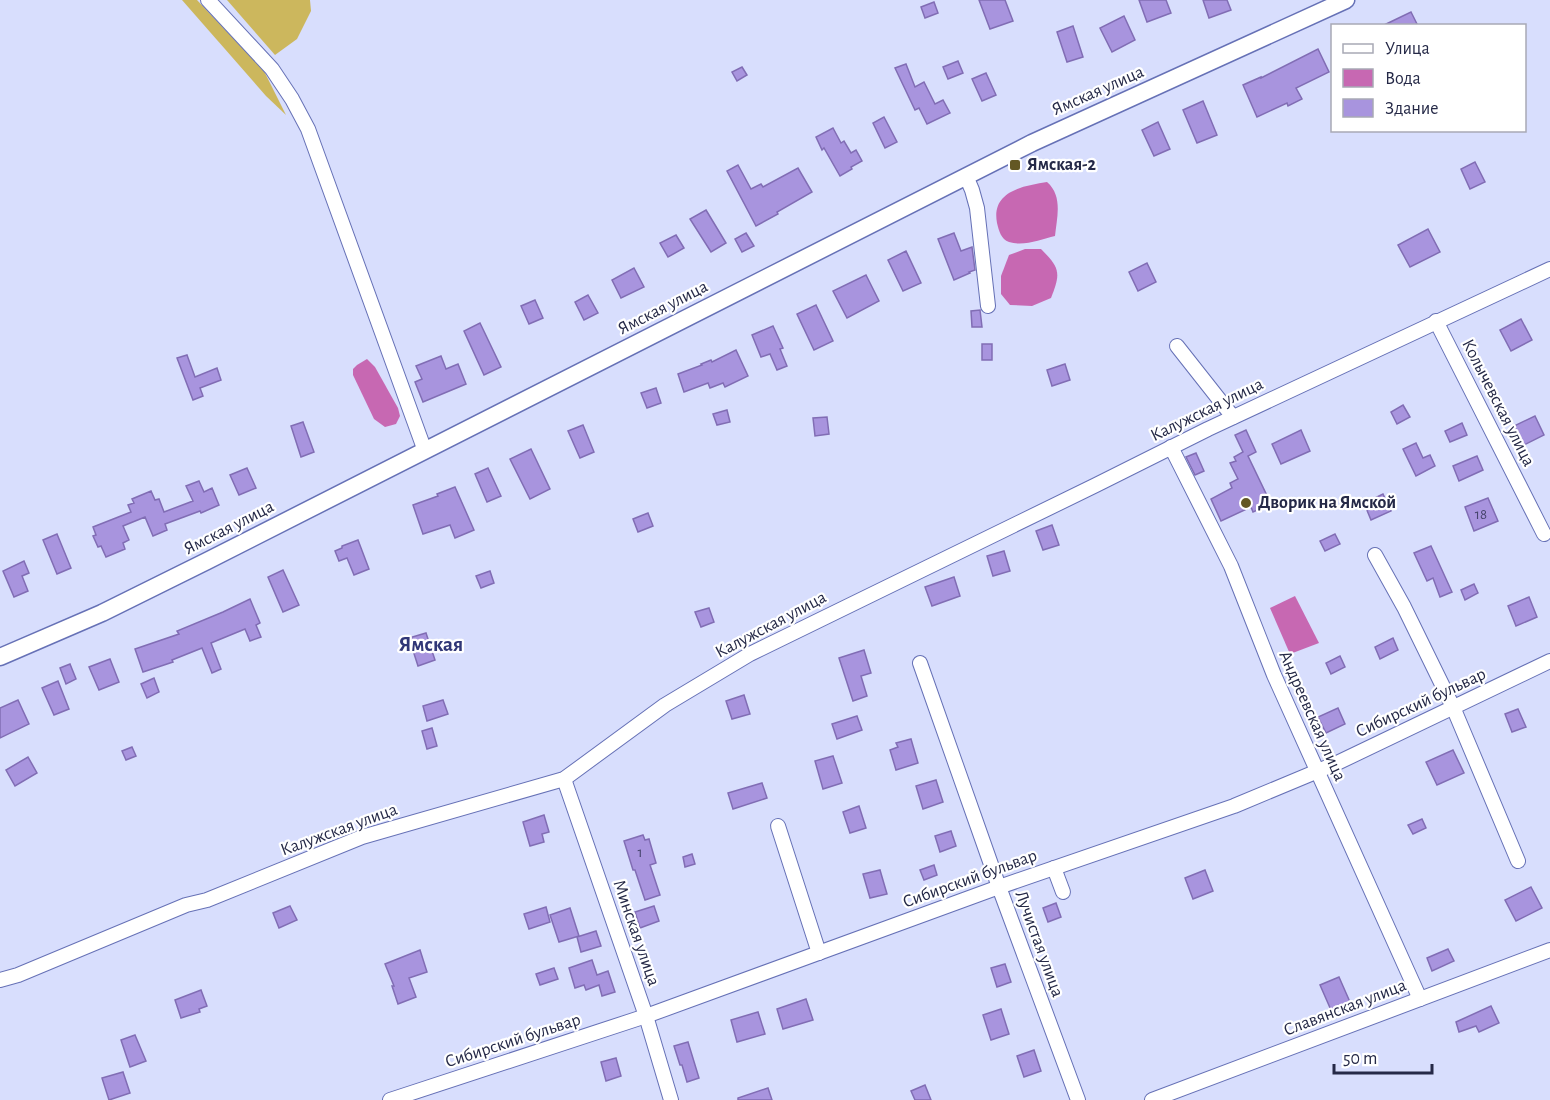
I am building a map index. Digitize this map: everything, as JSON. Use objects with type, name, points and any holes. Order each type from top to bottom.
[{"type":"main road","name":"Ямская улица","points":[[0,657],[102,613],[207,561],[1051,134],[1346,0]]},
{"type":"street","points":[[208,0],[272,69],[308,129],[425,451]]},
{"type":"street","points":[[966,176],[977,208],[988,306]]},
{"type":"street","name":"Калужская улица","points":[[0,980],[18,975],[186,905],[207,900],[362,837],[564,779],[665,705],[750,654],[1233,417],[1550,269]]},
{"type":"street","name":"Колычевская улица","points":[[1436,321],[1544,534]]},
{"type":"street","points":[[1177,346],[1233,417]]},
{"type":"street","name":"Андреевская улица","points":[[1172,447],[1232,566],[1274,675],[1316,772],[1420,999]]},
{"type":"street","points":[[1375,555],[1404,607],[1453,707],[1518,861]]},
{"type":"street","name":"Сибирский бульвар","points":[[390,1100],[646,1016],[999,887],[1234,806],[1316,772],[1550,661]]},
{"type":"street","name":"Лучистая улица","points":[[920,663],[999,887],[1078,1100]]},
{"type":"street","name":"Минская улица","points":[[564,779],[646,1016],[671,1100]]},
{"type":"street","points":[[778,826],[819,953]]},
{"type":"street","points":[[1054,868],[1063,892]]},
{"type":"street","name":"Славянская улица","points":[[1152,1100],[1550,950]]},
{"type":"shaded area","points":[[182,0],[197,0],[264,71],[286,115],[266,96]]},
{"type":"shaded area","points":[[227,0],[310,0],[311,11],[297,39],[275,55]]},
{"type":"water","points":[[1047,182],[1057,200],[1055,236],[1026,243],[1006,241],[997,223],[996,212],[999,204],[1004,197],[1019,188]]},
{"type":"water","points":[[1025,249],[1041,249],[1055,266],[1056,282],[1051,298],[1032,306],[1010,305],[1001,294],[1001,276],[1009,255]]},
{"type":"water","points":[[367,359],[375,367],[398,408],[400,416],[396,424],[385,427],[374,419],[353,375],[353,369]]},
{"type":"water","points":[[1295,596],[1319,643],[1290,654],[1270,608]]},
{"type":"building","points":[[979,0],[1005,0],[1013,21],[990,29]]},
{"type":"building","points":[[1139,0],[1166,0],[1171,13],[1147,22]]},
{"type":"building","points":[[1203,0],[1227,0],[1231,10],[1209,18]]},
{"type":"building","points":[[934,2],[938,13],[925,18],[921,7]]},
{"type":"building","points":[[1411,12],[1417,24],[1386,24]]},
{"type":"building","points":[[1124,16],[1135,40],[1112,52],[1100,28]]},
{"type":"building","points":[[1073,26],[1083,57],[1067,62],[1057,32]]},
{"type":"building","points":[[1318,49],[1329,72],[1296,88],[1302,99],[1288,106],[1287,103],[1257,117],[1243,85]]},
{"type":"building","points":[[958,61],[963,73],[948,79],[943,67]]},
{"type":"building","points":[[906,64],[915,87],[924,82],[935,104],[943,100],[950,113],[927,124],[919,108],[915,110],[895,68]]},
{"type":"building","points":[[742,67],[747,75],[737,81],[732,72]]},
{"type":"building","points":[[986,73],[996,95],[982,101],[972,79]]},
{"type":"building","points":[[1203,101],[1217,135],[1197,143],[1183,110]]},
{"type":"building","points":[[884,117],[897,142],[885,148],[873,123]]},
{"type":"building","points":[[1158,122],[1170,149],[1154,156],[1142,130]]},
{"type":"building","points":[[833,128],[841,143],[844,141],[851,153],[856,150],[862,161],[840,176],[816,137]]},
{"type":"building","points":[[1475,162],[1485,182],[1470,189],[1461,169]]},
{"type":"building","points":[[738,165],[751,189],[761,184],[763,187],[798,168],[812,192],[756,226],[727,171]]},
{"type":"building","points":[[706,210],[726,243],[711,252],[690,219]]},
{"type":"building","points":[[1428,229],[1440,252],[1410,267],[1398,245]]},
{"type":"building","points":[[746,233],[754,246],[742,252],[735,239]]},
{"type":"building","points":[[954,233],[961,251],[972,247],[975,270],[954,280],[938,239]]},
{"type":"building","points":[[676,235],[684,248],[668,257],[660,243]]},
{"type":"building","points":[[906,251],[921,283],[903,291],[888,260]]},
{"type":"building","points":[[1147,263],[1156,282],[1138,291],[1129,272]]},
{"type":"building","points":[[634,268],[644,287],[621,298],[612,280]]},
{"type":"building","points":[[866,275],[879,301],[847,318],[833,291]]},
{"type":"building","points":[[588,295],[598,313],[584,320],[575,302]]},
{"type":"building","points":[[535,300],[543,318],[529,324],[521,306]]},
{"type":"building","points":[[816,305],[833,341],[814,350],[797,314]]},
{"type":"building","points":[[980,310],[982,327],[972,327],[971,311]]},
{"type":"building","points":[[1521,319],[1532,340],[1511,351],[1500,330]]},
{"type":"building","points":[[480,323],[501,367],[484,375],[464,331]]},
{"type":"building","points":[[773,326],[783,348],[780,349],[787,366],[777,370],[770,354],[761,357],[752,335]]},
{"type":"building","points":[[982,344],[992,344],[992,360],[982,360]]},
{"type":"building","points":[[736,350],[748,376],[725,387],[723,383],[710,388],[708,383],[684,392],[678,374],[711,360],[712,362]]},
{"type":"building","points":[[187,355],[195,377],[217,368],[221,380],[200,388],[203,396],[193,400],[177,358]]},
{"type":"building","points":[[441,356],[446,369],[458,364],[466,384],[423,402],[415,382],[422,379],[416,366]]},
{"type":"building","points":[[1065,364],[1070,380],[1052,386],[1047,370]]},
{"type":"building","points":[[656,388],[661,403],[647,408],[641,393]]},
{"type":"building","points":[[1403,405],[1410,417],[1397,424],[1391,412]]},
{"type":"building","points":[[727,410],[730,422],[717,425],[713,414]]},
{"type":"building","points":[[1535,416],[1544,435],[1524,445],[1514,426]]},
{"type":"building","points":[[827,417],[829,434],[815,436],[813,418]]},
{"type":"building","points":[[303,422],[314,452],[301,457],[291,426]]},
{"type":"building","points":[[1462,423],[1467,435],[1450,442],[1445,431]]},
{"type":"building","points":[[583,425],[594,452],[580,458],[568,431]]},
{"type":"building","points":[[1246,430],[1256,452],[1248,456],[1271,504],[1253,512],[1251,507],[1221,521],[1211,499],[1232,488],[1230,483],[1238,479],[1230,463],[1236,461],[1234,457],[1243,452],[1235,435]]},
{"type":"building","points":[[1301,430],[1310,451],[1281,464],[1272,444]]},
{"type":"building","points":[[1416,443],[1423,458],[1430,455],[1435,466],[1416,476],[1403,449]]},
{"type":"building","points":[[531,449],[550,489],[530,499],[510,459]]},
{"type":"building","points":[[1196,453],[1204,471],[1195,475],[1186,457]]},
{"type":"building","points":[[1477,456],[1483,470],[1459,481],[1453,466]]},
{"type":"building","points":[[247,468],[256,488],[239,495],[230,475]]},
{"type":"building","points":[[488,468],[501,496],[487,502],[475,474]]},
{"type":"building","points":[[199,481],[204,492],[212,488],[219,505],[165,524],[167,530],[153,536],[145,517],[123,526],[129,540],[123,543],[125,549],[106,557],[101,546],[98,547],[93,536],[96,535],[93,527],[131,512],[128,505],[134,503],[132,499],[151,491],[155,500],[159,499],[164,512],[193,501],[186,486]]},
{"type":"building","points":[[455,487],[474,530],[455,538],[450,525],[423,534],[413,505]]},
{"type":"building","points":[[1383,494],[1391,511],[1371,520],[1364,503]]},
{"type":"building","points":[[1488,498],[1498,521],[1474,531],[1465,507]]},
{"type":"building","points":[[648,513],[653,526],[638,532],[633,519]]},
{"type":"building","points":[[1052,525],[1059,545],[1043,550],[1036,531]]},
{"type":"building","points":[[57,534],[71,568],[57,574],[43,540]]},
{"type":"building","points":[[1335,534],[1340,544],[1325,551],[1320,541]]},
{"type":"building","points":[[358,540],[369,569],[354,575],[347,558],[339,561],[335,551]]},
{"type":"building","points":[[1431,546],[1452,592],[1440,597],[1433,578],[1427,581],[1414,553]]},
{"type":"building","points":[[1004,551],[1010,571],[993,576],[987,556]]},
{"type":"building","points":[[24,561],[29,573],[22,576],[28,591],[14,597],[3,571]]},
{"type":"building","points":[[283,570],[299,605],[283,612],[268,577]]},
{"type":"building","points":[[490,571],[494,583],[481,588],[476,576]]},
{"type":"building","points":[[954,577],[960,596],[932,606],[925,587]]},
{"type":"building","points":[[1474,584],[1478,593],[1465,600],[1461,590]]},
{"type":"building","points":[[1529,597],[1537,617],[1516,626],[1508,606]]},
{"type":"building","points":[[250,599],[260,623],[256,625],[261,637],[250,641],[245,629],[211,643],[221,669],[212,673],[202,648],[172,660],[173,662],[143,672],[135,649],[179,634],[177,631]]},
{"type":"building","points":[[709,608],[714,622],[701,627],[695,612]]},
{"type":"building","points":[[426,633],[435,660],[418,666],[409,638]]},
{"type":"building","points":[[1393,638],[1398,650],[1380,659],[1375,647]]},
{"type":"building","points":[[864,650],[871,673],[861,676],[867,696],[853,701],[839,658]]},
{"type":"building","points":[[1340,656],[1345,667],[1331,674],[1326,663]]},
{"type":"building","points":[[110,659],[119,682],[99,690],[89,667]]},
{"type":"building","points":[[70,664],[76,679],[66,684],[60,668]]},
{"type":"building","points":[[154,678],[159,692],[147,698],[141,684]]},
{"type":"building","points":[[58,681],[69,709],[54,715],[42,688]]},
{"type":"building","points":[[744,695],[750,714],[732,719],[726,701]]},
{"type":"building","points":[[18,700],[29,724],[0,738],[0,708]]},
{"type":"building","points":[[443,700],[448,714],[427,721],[423,706]]},
{"type":"building","points":[[1338,708],[1345,724],[1326,733],[1318,717]]},
{"type":"building","points":[[1518,709],[1526,727],[1512,732],[1505,714]]},
{"type":"building","points":[[857,716],[862,730],[837,739],[832,724]]},
{"type":"building","points":[[432,728],[437,746],[427,749],[422,731]]},
{"type":"building","points":[[911,739],[918,763],[896,770],[890,750],[898,747],[896,743]]},
{"type":"building","points":[[132,747],[136,756],[126,760],[122,751]]},
{"type":"building","points":[[1453,750],[1464,773],[1437,785],[1426,762]]},
{"type":"building","points":[[833,756],[842,783],[823,789],[815,761]]},
{"type":"building","points":[[28,757],[37,773],[15,786],[6,770]]},
{"type":"building","points":[[936,780],[943,802],[923,809],[916,786]]},
{"type":"building","points":[[762,783],[767,798],[733,809],[728,793]]},
{"type":"building","points":[[859,806],[866,828],[850,833],[843,812]]},
{"type":"building","points":[[544,815],[549,832],[542,834],[544,842],[530,846],[523,822]]},
{"type":"building","points":[[1422,819],[1426,828],[1413,834],[1408,825]]},
{"type":"building","points":[[951,831],[956,846],[940,852],[935,836]]},
{"type":"building","points":[[643,835],[645,840],[649,839],[656,863],[650,865],[660,895],[645,900],[624,841]]},
{"type":"building","points":[[692,854],[695,864],[685,867],[683,857]]},
{"type":"building","points":[[934,865],[937,875],[924,880],[920,870]]},
{"type":"building","points":[[880,870],[887,894],[870,898],[863,874]]},
{"type":"building","points":[[1205,870],[1213,891],[1193,899],[1185,878]]},
{"type":"building","points":[[1531,887],[1542,908],[1516,921],[1505,900]]},
{"type":"building","points":[[1056,903],[1061,917],[1048,922],[1043,908]]},
{"type":"building","points":[[290,906],[297,920],[279,928],[273,913]]},
{"type":"building","points":[[654,906],[659,921],[640,928],[635,912]]},
{"type":"building","points":[[546,907],[550,922],[529,929],[524,914]]},
{"type":"building","points":[[570,908],[579,936],[559,942],[550,915]]},
{"type":"building","points":[[596,931],[601,946],[581,952],[577,937]]},
{"type":"building","points":[[1448,949],[1454,961],[1432,971],[1427,958]]},
{"type":"building","points":[[420,950],[427,972],[409,978],[416,997],[398,1004],[385,964]]},
{"type":"building","points":[[592,960],[597,975],[608,971],[615,992],[602,996],[599,985],[586,990],[584,985],[575,988],[569,968]]},
{"type":"building","points":[[1005,964],[1011,982],[997,987],[991,968]]},
{"type":"building","points":[[554,968],[558,979],[540,985],[536,974]]},
{"type":"building","points":[[1339,977],[1350,1002],[1331,1010],[1320,985]]},
{"type":"building","points":[[201,990],[207,1006],[199,1009],[200,1012],[181,1018],[175,1000]]},
{"type":"building","points":[[806,999],[813,1020],[783,1029],[777,1009]]},
{"type":"building","points":[[1491,1006],[1499,1023],[1479,1032],[1476,1026],[1459,1032],[1456,1022]]},
{"type":"building","points":[[1001,1009],[1009,1034],[991,1040],[983,1015]]},
{"type":"building","points":[[758,1012],[765,1034],[737,1042],[731,1020]]},
{"type":"building","points":[[135,1035],[146,1061],[130,1067],[121,1040]]},
{"type":"building","points":[[688,1042],[699,1078],[687,1082],[674,1046]]},
{"type":"building","points":[[1034,1050],[1041,1071],[1024,1077],[1017,1056]]},
{"type":"building","points":[[616,1058],[621,1076],[606,1081],[601,1062]]},
{"type":"building","points":[[123,1072],[130,1093],[109,1100],[102,1078]]},
{"type":"building","points":[[925,1085],[931,1100],[915,1100],[911,1091]]},
{"type":"building","points":[[768,1088],[772,1100],[738,1100],[738,1098]]},
{"type":"place","name":"Ямская-2","points":[[1015,165]]},
{"type":"place","name":"Дворик на Ямской","points":[[1246,503]]},
{"type":"district","name":"Ямская","points":[[431,644]]}]
